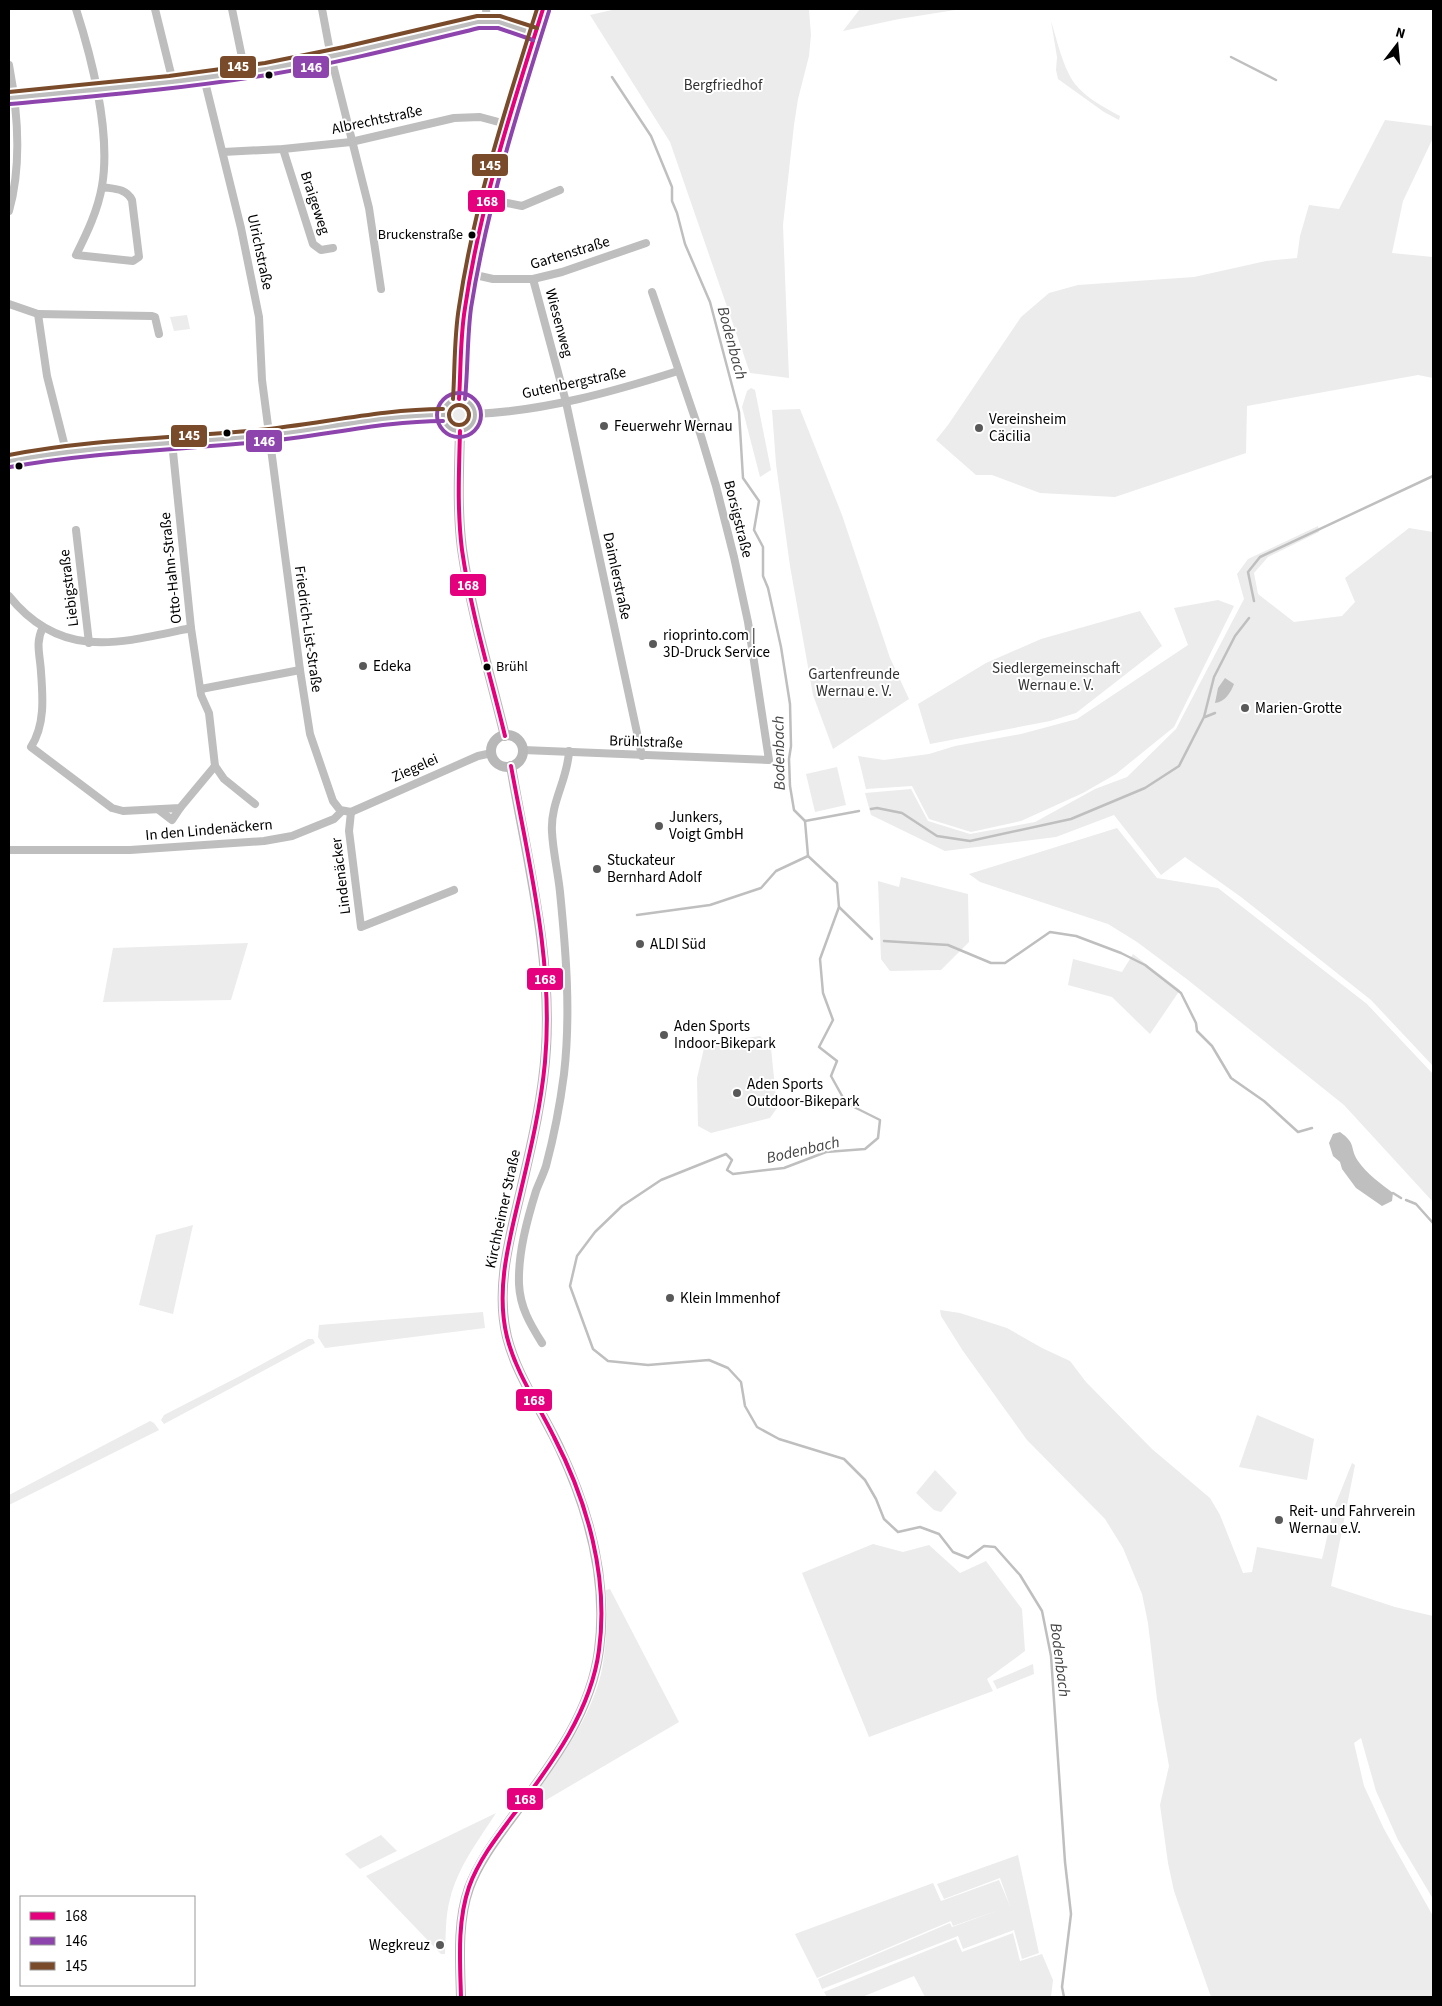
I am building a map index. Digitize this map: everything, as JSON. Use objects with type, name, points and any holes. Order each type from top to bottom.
[{"type":"main road","points":[[459,399],[465,309],[487,199],[506,124],[543,9]]},
{"type":"main road","points":[[459,399],[468,402],[474,409],[475,414],[471,425],[460,431],[446,425],[442,415],[449,402],[459,399]]},
{"type":"main road","points":[[460,431],[458,491],[462,548],[470,590],[505,736]]},
{"type":"main road","points":[[505,736],[517,739],[523,750],[519,762],[511,766],[500,765],[496,762],[492,753],[494,742],[505,736]]},
{"type":"main road","name":"Kirchheimer Straße","points":[[460,1997],[460,1932],[470,1885],[482,1862],[577,1721],[590,1691],[596,1668],[602,1621],[600,1583],[589,1529],[577,1491],[560,1450],[518,1367],[507,1337],[503,1310],[505,1261],[544,1084],[548,1010],[546,972],[540,931],[511,766]]},
{"type":"street","points":[[76,9],[96,90],[103,137],[102,187],[90,224],[76,254],[133,261],[139,257],[132,200],[124,190],[102,187]]},
{"type":"street","points":[[155,9],[173,82]]},
{"type":"street","points":[[232,9],[245,72]]},
{"type":"street","points":[[322,9],[351,142],[369,208],[381,289]]},
{"type":"street","points":[[486,9],[487,22]]},
{"type":"street","points":[[11,98],[173,82],[245,72],[331,57],[478,22],[499,22],[535,34]]},
{"type":"street","points":[[9,65],[16,160],[9,211]]},
{"type":"street","name":"Ulrichstraße","points":[[204,78],[241,228],[259,318],[262,380],[269,435]]},
{"type":"street","name":"Albrechtstraße","points":[[223,152],[283,149],[351,142],[454,118],[480,117],[506,124]]},
{"type":"street","name":"Braigeweg","points":[[283,149],[314,244],[321,250],[333,248]]},
{"type":"street","points":[[487,199],[522,206],[560,190]]},
{"type":"street","name":"Gartenstraße","points":[[471,274],[493,279],[534,279],[562,272],[646,243]]},
{"type":"street","name":"Wiesenweg","points":[[534,279],[566,402]]},
{"type":"street","name":"Borsigstraße","points":[[652,292],[700,432],[738,573],[748,622],[769,760]]},
{"type":"street","points":[[9,304],[38,314],[152,316],[154,317],[159,334]]},
{"type":"street","points":[[38,314],[47,376],[66,451]]},
{"type":"street","name":"Gutenbergstraße","points":[[475,414],[566,402],[678,371]]},
{"type":"street","name":"Daimlerstraße","points":[[566,402],[642,756]]},
{"type":"street","points":[[9,461],[66,451],[269,435],[414,415],[442,415]]},
{"type":"street","name":"Friedrich-List-Straße","points":[[269,435],[310,734],[333,801],[347,812]]},
{"type":"street","name":"Otto-Hahn-Straße","points":[[172,442],[192,628],[201,690],[209,713],[215,766]]},
{"type":"street","name":"Liebigstraße","points":[[76,530],[89,643]]},
{"type":"street","points":[[9,596],[27,616],[44,627],[59,635],[89,643],[124,641],[192,628]]},
{"type":"street","points":[[44,627],[38,640],[42,711],[39,729],[31,748],[112,808],[123,811],[180,808],[215,766],[224,779],[254,804]]},
{"type":"street","points":[[201,690],[300,670]]},
{"type":"street","name":"Brühlstraße","points":[[523,750],[769,760]]},
{"type":"street","points":[[542,1343],[522,1307],[519,1283],[522,1247],[537,1189],[546,1168],[557,1120],[564,1071],[567,1034],[566,975],[560,892],[552,831],[554,806],[568,762],[569,751]]},
{"type":"street","name":"Ziegelei","points":[[347,812],[478,756],[492,753]]},
{"type":"street","name":"In den Lindenäckern","points":[[9,850],[130,850],[264,841],[292,836],[347,812]]},
{"type":"street","name":"Lindenäcker","points":[[347,812],[361,927],[454,890]]},
{"type":"green space","name":"Bergfriedhof","points":[[616,9],[809,9],[811,35],[809,56],[798,99],[794,125],[783,225],[789,378],[750,373],[670,142],[590,15]]},
{"type":"green space","points":[[860,9],[961,9],[899,19],[843,31]]},
{"type":"green space","points":[[1051,21],[1064,62],[1075,84],[1090,98],[1120,116],[1119,120],[1104,112],[1058,79],[1056,70],[1057,57]]},
{"type":"green space","points":[[1385,120],[1433,126],[1433,138],[1403,201],[1392,253],[1433,257],[1433,378],[1418,375],[1247,406],[1246,453],[1115,497],[1040,493],[992,475],[976,475],[936,440],[1021,317],[1049,293],[1078,285],[1194,277],[1266,261],[1297,258],[1300,236],[1309,205],[1339,209]]},
{"type":"green space","points":[[187,315],[190,329],[174,331],[170,317]]},
{"type":"green space","points":[[751,388],[755,390],[771,470],[760,477],[742,407],[747,391]]},
{"type":"green space","points":[[455,406],[463,406],[468,411],[466,422],[455,424],[450,419],[450,411]]},
{"type":"green space","name":"Gartenfreunde Wernau e. V.","points":[[800,409],[842,515],[890,658],[909,699],[833,749],[813,695],[790,566],[776,464],[772,410]]},
{"type":"green space","points":[[1318,526],[1319,532],[1268,557],[1254,573],[1258,594],[1294,622],[1342,616],[1355,602],[1345,578],[1409,528],[1433,532],[1433,1066],[1371,1000],[1241,897],[1185,857],[1161,875],[1114,815],[1056,837],[945,851],[871,815],[865,793],[911,789],[928,821],[970,834],[1035,822],[1095,789],[1127,777],[1176,729],[1244,599],[1237,574],[1248,559]]},
{"type":"green space","points":[[1218,600],[1234,606],[1174,727],[1116,774],[1083,793],[1021,821],[971,832],[929,819],[912,786],[866,789],[858,756],[884,760],[929,754],[955,746],[1021,734],[1077,719],[1188,645],[1174,608]]},
{"type":"green space","name":"Siedlergemeinschaft Wernau e. V.","points":[[1140,611],[1162,646],[1076,713],[1050,721],[930,744],[918,704],[986,663],[1041,639]]},
{"type":"green space","points":[[837,767],[846,805],[815,812],[806,774]]},
{"type":"green space","points":[[1117,828],[1157,878],[1218,888],[1367,1004],[1433,1074],[1433,1202],[1344,1105],[1188,980],[1137,942],[1108,924],[980,882],[969,874]]},
{"type":"green space","points":[[901,877],[968,894],[969,942],[941,970],[890,971],[881,959],[878,881],[899,887]]},
{"type":"green space","points":[[248,943],[231,1000],[103,1002],[113,948]]},
{"type":"green space","points":[[1133,954],[1180,990],[1150,1034],[1112,997],[1068,985],[1073,959],[1122,972]]},
{"type":"green space","name":"Aden Sports Outdoor-Bikepark","points":[[760,1036],[771,1048],[777,1108],[770,1118],[711,1133],[698,1126],[697,1078],[705,1044]]},
{"type":"green space","points":[[193,1225],[173,1314],[139,1305],[156,1235]]},
{"type":"green space","points":[[940,1310],[960,1313],[1007,1328],[1070,1361],[1086,1382],[1152,1449],[1210,1498],[1220,1515],[1243,1573],[1252,1572],[1257,1547],[1322,1559],[1334,1508],[1352,1463],[1355,1465],[1331,1586],[1395,1607],[1433,1616],[1433,1899],[1398,1840],[1376,1791],[1361,1738],[1354,1743],[1364,1786],[1384,1829],[1433,1916],[1433,1997],[1211,1997],[1174,1891],[1168,1863],[1160,1805],[1169,1766],[1142,1594],[1123,1548],[1105,1519],[1027,1440],[963,1351],[941,1316]]},
{"type":"green space","points":[[483,1312],[485,1328],[325,1348],[318,1337],[319,1325]]},
{"type":"green space","points":[[308,1339],[313,1339],[315,1343],[164,1424],[161,1420],[164,1415]]},
{"type":"green space","points":[[1257,1415],[1314,1439],[1307,1480],[1239,1467]]},
{"type":"green space","points":[[150,1421],[159,1430],[9,1505],[9,1495]]},
{"type":"green space","points":[[935,1470],[957,1493],[941,1512],[934,1510],[916,1493]]},
{"type":"green space","points":[[873,1544],[903,1552],[929,1545],[960,1573],[986,1561],[1022,1609],[1025,1651],[987,1679],[993,1691],[869,1737],[802,1573]]},
{"type":"green space","points":[[610,1589],[679,1722],[541,1803],[537,1792],[583,1721],[596,1690],[601,1674],[604,1653],[606,1590]]},
{"type":"green space","points":[[1033,1664],[1034,1674],[997,1689],[993,1681]]},
{"type":"green space","points":[[496,1813],[469,1854],[458,1876],[447,1913],[445,1954],[441,1954],[366,1876]]},
{"type":"green space","points":[[381,1835],[397,1851],[360,1869],[345,1854]]},
{"type":"green space","points":[[1018,1855],[1039,1953],[1022,1959],[1014,1930],[963,1949],[958,1936],[822,1989],[818,1979],[950,1923],[952,1927],[1002,1909],[953,1926],[951,1921],[817,1978],[795,1934],[933,1883],[941,1901],[999,1880],[1010,1906],[1000,1878],[944,1899],[937,1884]]},
{"type":"green space","points":[[1013,1933],[1020,1961],[1042,1954],[1053,1980],[1051,1997],[925,1997],[914,1976],[862,1997],[827,1997],[824,1992],[956,1939],[962,1952]]},
{"type":"shaded area","points":[[1225,678],[1234,684],[1225,699],[1215,703],[1218,688]]},
{"type":"shaded area","points":[[1340,1132],[1351,1143],[1355,1156],[1362,1166],[1393,1193],[1392,1201],[1382,1206],[1356,1188],[1342,1169],[1340,1162],[1333,1156],[1329,1143],[1333,1134]]},
{"type":"waterway","points":[[1231,57],[1276,80]]},
{"type":"waterway","name":"Bodenbach","points":[[612,77],[651,136],[672,187],[672,201],[685,244],[710,302],[739,412],[743,478],[759,501],[754,530],[763,547],[763,576],[768,588],[781,647],[790,704],[790,786],[794,810],[805,821],[808,856],[837,883],[839,907],[820,959],[823,993],[833,1020],[819,1047],[837,1061],[831,1076],[846,1103],[880,1120],[878,1138],[865,1149],[826,1152],[784,1168],[733,1174],[727,1170],[732,1160],[726,1154],[661,1180],[622,1206],[595,1232],[577,1256],[570,1286],[593,1349],[608,1361],[648,1365],[709,1360],[728,1368],[741,1382],[745,1406],[757,1427],[779,1439],[844,1459],[865,1480],[876,1499],[884,1519],[898,1532],[920,1527],[939,1534],[953,1552],[968,1558],[984,1546],[995,1547],[1020,1575],[1042,1611],[1051,1656],[1065,1862],[1071,1914],[1062,1987],[1064,1997]]},
{"type":"waterway","points":[[1254,601],[1248,572],[1260,557],[1433,476]]},
{"type":"waterway","points":[[871,809],[877,808],[902,813],[937,836],[970,841],[1071,819],[1145,788],[1179,766],[1204,717],[1214,677],[1235,636],[1249,618]]},
{"type":"waterway","points":[[1205,717],[1215,713]]},
{"type":"waterway","points":[[805,821],[859,811]]},
{"type":"waterway","points":[[637,915],[710,905],[761,888],[776,871],[808,856]]},
{"type":"waterway","points":[[839,907],[872,939]]},
{"type":"waterway","points":[[884,941],[948,945],[991,963],[1005,963],[1050,932],[1076,936],[1121,953],[1145,965],[1181,993],[1196,1023],[1197,1031],[1212,1046],[1231,1078],[1264,1101],[1298,1132],[1312,1128]]},
{"type":"waterway","points":[[1393,1193],[1401,1198]]},
{"type":"waterway","points":[[1406,1200],[1416,1204],[1433,1223]]},
{"type":"transit line","name":"145","points":[[453,399],[457,318],[473,231],[492,156],[537,9]]},
{"type":"transit line","name":"168","points":[[459,399],[463,319],[479,232],[498,157],[543,9]]},
{"type":"transit line","name":"146","points":[[465,399],[471,308],[486,233],[515,121],[549,11]]},
{"type":"transit line","name":"145","points":[[9,92],[169,76],[265,63],[477,16],[500,16],[537,28]]},
{"type":"transit line","name":"146","points":[[10,104],[171,88],[267,75],[347,59],[479,28],[498,28],[533,40]]},
{"type":"transit line","name":"146","points":[[455,393],[463,393],[475,399],[481,415],[475,431],[463,437],[455,437],[443,431],[437,419],[437,411],[443,399],[455,393]]},
{"type":"transit line","name":"145","points":[[459,405],[466,408],[469,415],[466,422],[459,425],[452,422],[449,415],[452,408],[459,405]]},
{"type":"transit line","name":"145","points":[[9,455],[71,445],[258,430],[397,411],[443,409]]},
{"type":"transit line","name":"146","points":[[10,467],[72,458],[259,442],[374,426],[443,421]]},
{"type":"transit line","name":"168","points":[[460,431],[459,505],[462,550],[476,620],[505,736]]},
{"type":"transit line","name":"168","points":[[461,1997],[461,1928],[469,1887],[490,1847],[557,1754],[579,1715],[595,1672],[601,1623],[598,1567],[585,1513],[566,1462],[516,1363],[507,1337],[504,1319],[503,1282],[505,1263],[538,1110],[545,1062],[547,1025],[546,987],[538,913],[511,766]]},
{"type":"place","name":"Bruckenstraße","points":[[472,235]]},
{"type":"place","name":"Feuerwehr Wernau","points":[[604,426]]},
{"type":"place","name":"Vereinsheim Cäcilia","points":[[979,428]]},
{"type":"place","name":"rioprinto.com | 3D-Druck Service","points":[[653,644]]},
{"type":"place","name":"Edeka","points":[[363,666]]},
{"type":"place","name":"Brühl","points":[[487,667]]},
{"type":"place","name":"Marien-Grotte","points":[[1245,708]]},
{"type":"place","name":"Junkers, Voigt GmbH","points":[[659,826]]},
{"type":"place","name":"Stuckateur Bernhard Adolf","points":[[597,869]]},
{"type":"place","name":"ALDI Süd","points":[[640,944]]},
{"type":"place","name":"Aden Sports Indoor-Bikepark","points":[[664,1035]]},
{"type":"place","name":"Aden Sports Outdoor-Bikepark","points":[[737,1093]]},
{"type":"place","name":"Klein Immenhof","points":[[670,1298]]},
{"type":"place","name":"Reit- und Fahrverein Wernau e.V.","points":[[1279,1520]]},
{"type":"place","name":"Wegkreuz","points":[[440,1945]]}]
